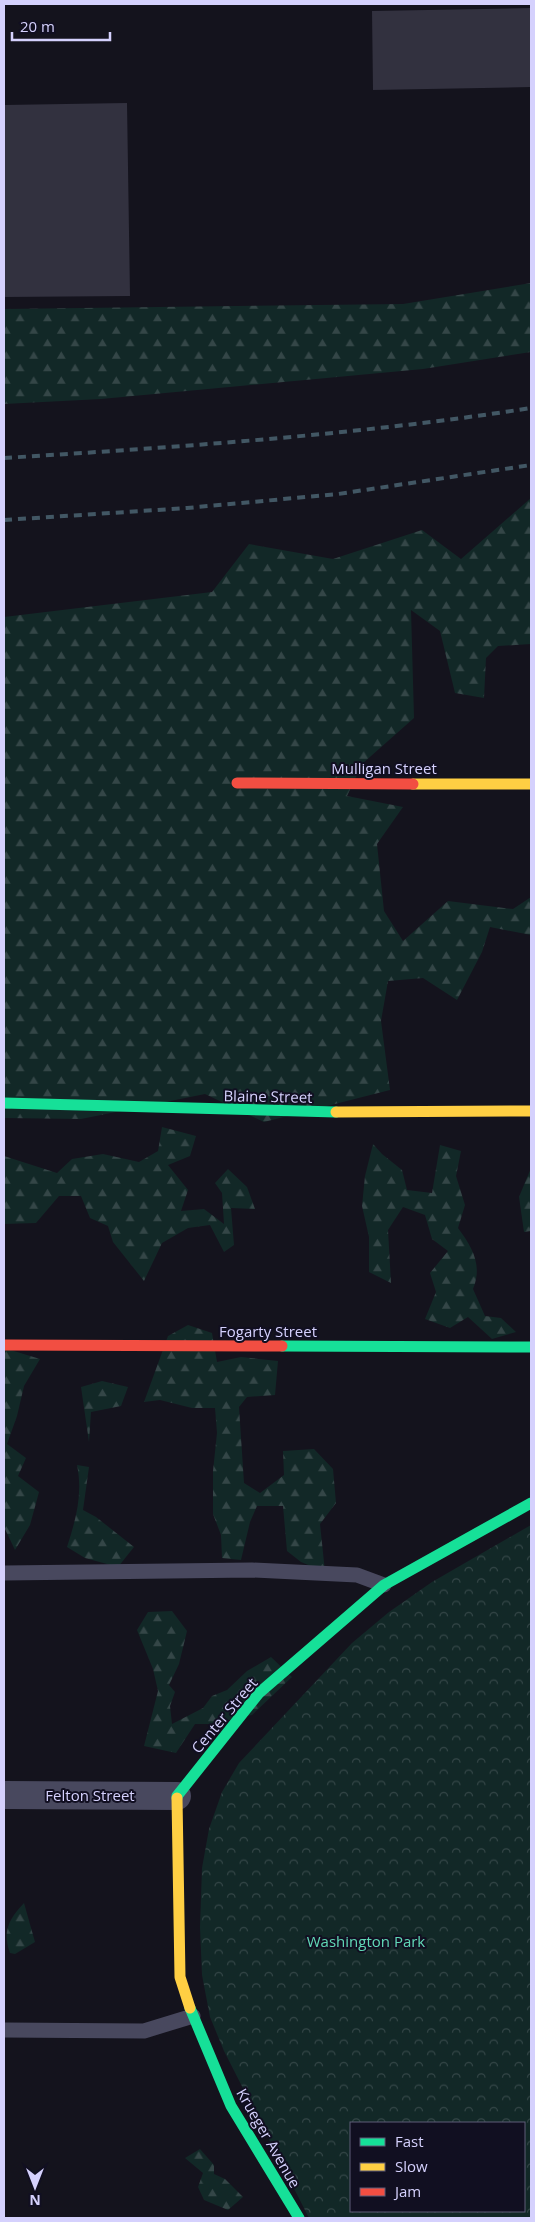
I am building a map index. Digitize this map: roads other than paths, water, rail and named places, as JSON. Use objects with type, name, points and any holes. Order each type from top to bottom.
[{"type":"street","name":"Mulligan Street","points":[[237,783],[531,784]]},
{"type":"street","name":"Blaine Street","points":[[4,1103],[289,1112],[531,1112]]},
{"type":"street","name":"Fogarty Street","points":[[4,1345],[531,1347]]},
{"type":"street","name":"Center Street","points":[[177,1796],[259,1693],[384,1585],[531,1503]]},
{"type":"street","name":"Felton Street","points":[[4,1795],[177,1796]]},
{"type":"street","points":[[177,1796],[180,1977],[193,2016]]},
{"type":"street","name":"Krueger Avenue","points":[[193,2016],[230,2106],[299,2218]]},
{"type":"lane","points":[[4,1573],[252,1570],[357,1575],[384,1585]]},
{"type":"lane","points":[[4,2030],[144,2031],[193,2016]]},
{"type":"railway","points":[[4,458],[334,433],[531,408]]},
{"type":"railway","points":[[4,520],[187,508],[338,494],[531,465]]},
{"type":"park label","name":"Washington Park","points":[[366,1941]]}]
